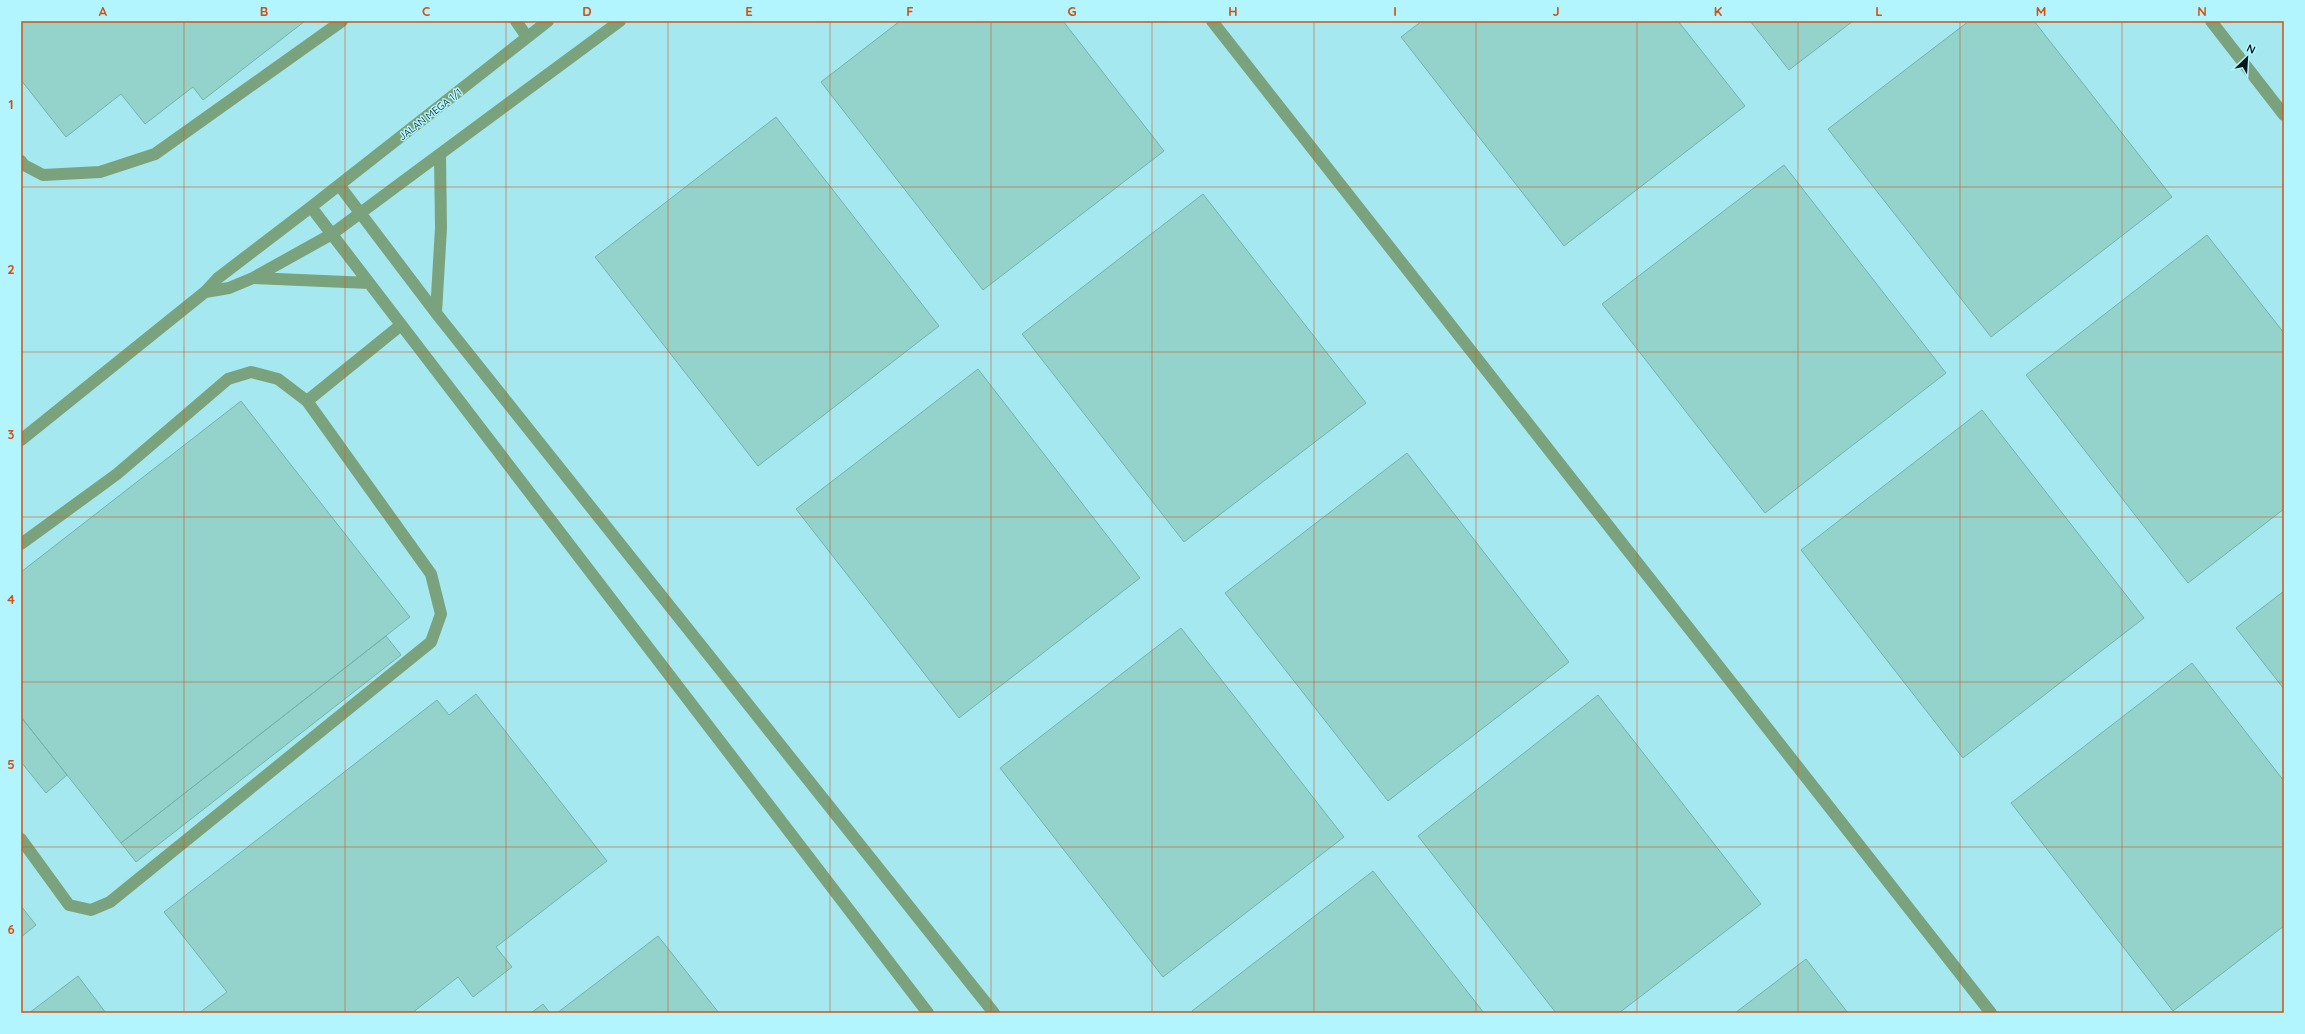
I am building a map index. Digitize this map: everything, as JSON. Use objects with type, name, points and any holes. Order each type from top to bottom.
[{"type":"street","points":[[21,161],[24,165],[43,175],[100,172],[154,154],[342,21]]},
{"type":"street","points":[[516,21],[527,37]]},
{"type":"street","name":"JALAN MEGA 1/1","points":[[21,440],[205,292],[218,278],[311,208],[548,21]]},
{"type":"street","points":[[205,292],[229,288],[253,278],[332,234],[360,211],[620,21]]},
{"type":"street","points":[[1212,21],[1991,1013]]},
{"type":"street","points":[[2211,21],[2284,115]]},
{"type":"street","points":[[436,313],[441,228],[440,154]]},
{"type":"street","points":[[339,185],[436,313],[994,1013]]},
{"type":"street","points":[[311,208],[928,1013]]},
{"type":"street","points":[[253,278],[369,283]]},
{"type":"street","points":[[307,402],[401,325]]},
{"type":"street","points":[[21,544],[117,474],[228,379],[251,372],[278,379],[307,402],[431,574],[441,614],[431,642],[110,902],[91,910],[69,905],[21,839]]},
{"type":"building","points":[[21,21],[305,21],[203,100],[193,87],[145,124],[121,94],[66,137],[21,80]]},
{"type":"building","points":[[900,21],[1063,21],[1164,151],[983,290],[821,82]]},
{"type":"building","points":[[1422,21],[1678,21],[1745,106],[1564,246],[1401,37]]},
{"type":"building","points":[[1750,21],[1853,21],[1789,70]]},
{"type":"building","points":[[1969,21],[2034,21],[2172,197],[1991,337],[1828,129]]},
{"type":"building","points":[[776,117],[939,326],[758,466],[595,257]]},
{"type":"building","points":[[1784,165],[1946,373],[1765,513],[1602,304]]},
{"type":"building","points":[[1203,194],[1366,403],[1184,542],[1022,334]]},
{"type":"building","points":[[2207,235],[2284,333],[2284,509],[2188,583],[2026,375]]},
{"type":"building","points":[[978,369],[1140,578],[959,718],[796,509]]},
{"type":"building","points":[[241,401],[410,617],[121,843],[21,717],[21,572]]},
{"type":"building","points":[[1982,410],[2144,618],[1963,758],[1801,550]]},
{"type":"building","points":[[1407,453],[1569,662],[1388,801],[1225,593]]},
{"type":"building","points":[[2284,591],[2284,689],[2236,628]]},
{"type":"building","points":[[1181,628],[1344,837],[1163,977],[1000,768]]},
{"type":"building","points":[[386,636],[401,655],[136,862],[121,843]]},
{"type":"building","points":[[2192,663],[2284,781],[2284,926],[2173,1011],[2011,803]]},
{"type":"building","points":[[476,694],[607,861],[496,947],[512,967],[473,997],[458,977],[412,1013],[199,1013],[227,992],[164,912],[437,700],[449,715]]},
{"type":"building","points":[[1598,695],[1761,904],[1619,1013],[1556,1013],[1418,836]]},
{"type":"building","points":[[21,717],[67,775],[46,793],[21,762]]},
{"type":"building","points":[[1373,871],[1484,1013],[1194,1013],[1192,1011]]},
{"type":"building","points":[[21,906],[36,925],[21,937]]},
{"type":"building","points":[[658,936],[719,1013],[557,1013]]},
{"type":"building","points":[[1806,959],[1848,1013],[1735,1013]]},
{"type":"building","points":[[78,976],[106,1013],[29,1013]]},
{"type":"building","points":[[543,1004],[550,1013],[531,1013]]}]
